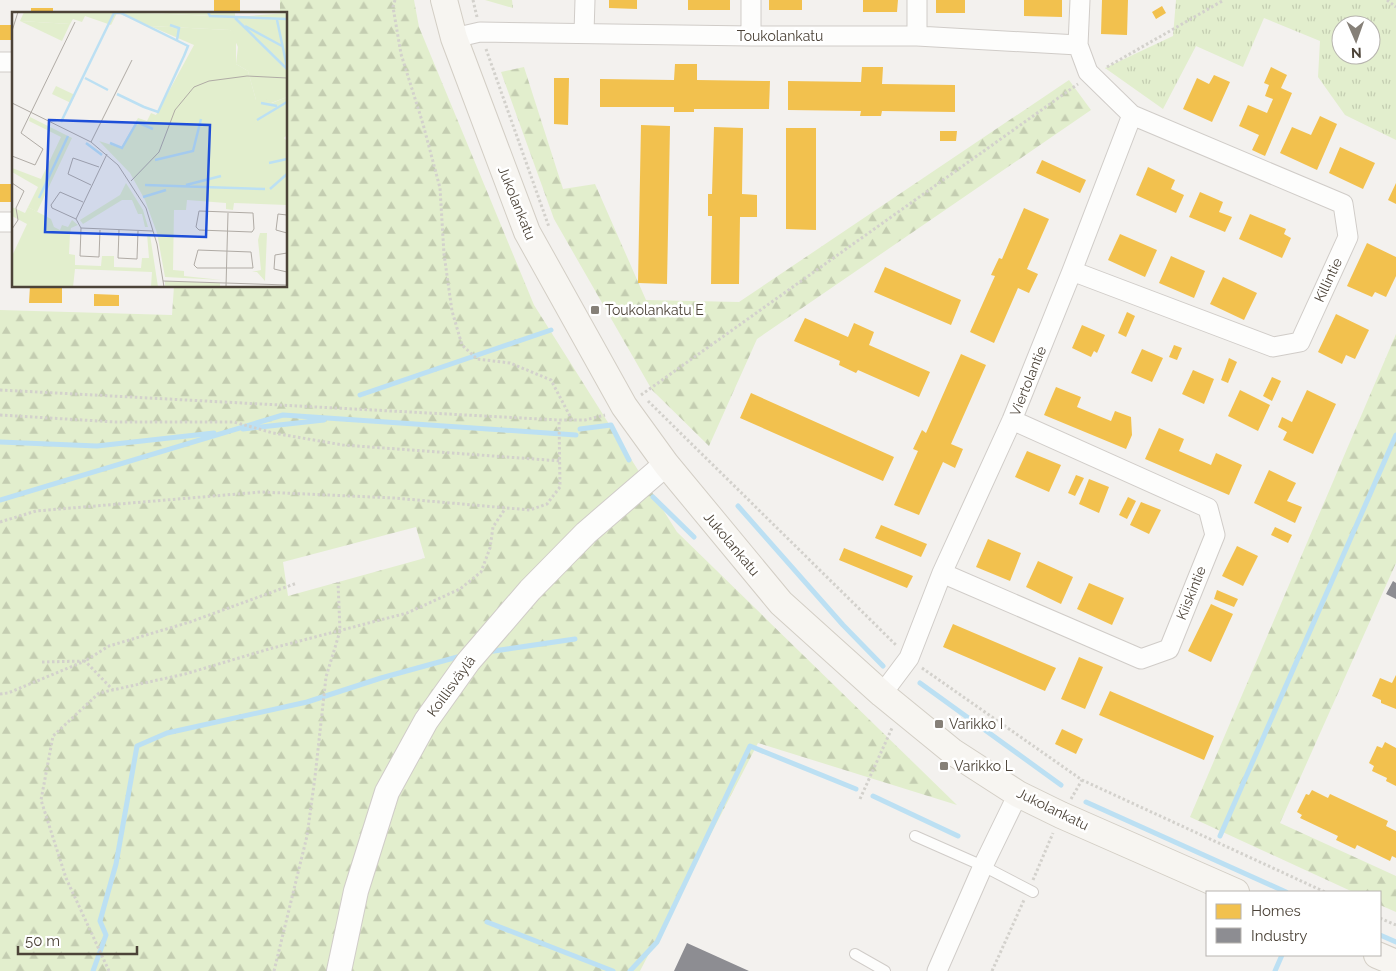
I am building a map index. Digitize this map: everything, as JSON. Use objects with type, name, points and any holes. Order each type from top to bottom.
[{"type":"main road","name":"Jukolankatu","points":[[444,0],[454,38],[528,232],[624,406],[666,464],[780,603],[891,701],[953,752],[1018,794],[1061,815],[1234,891]]},
{"type":"main road","points":[[1379,956],[1396,963]]},
{"type":"street","points":[[584,33],[585,0]]},
{"type":"street","points":[[751,0],[751,36]]},
{"type":"street","points":[[917,0],[917,36]]},
{"type":"street","points":[[1080,0],[1078,45],[1090,74],[1132,115]]},
{"type":"street","name":"Toukolankatu","points":[[454,38],[480,32],[751,36],[917,36],[1078,45]]},
{"type":"street","name":"Viertolantie","points":[[891,701],[942,573],[1012,420],[1132,115]]},
{"type":"street","name":"Killintie","points":[[1072,271],[1273,347],[1300,342],[1348,237],[1343,204],[1132,115]]},
{"type":"street","name":"Kiiskintie","points":[[942,573],[1142,658],[1169,649],[1215,535],[1208,508],[1012,420]]},
{"type":"street","name":"Koillisväylä","points":[[339,971],[356,891],[387,792],[426,721],[468,662],[530,590],[586,533],[666,464]]},
{"type":"street","points":[[937,971],[983,866],[1018,794]]},
{"type":"lane","points":[[915,836],[983,866],[1031,890]]},
{"type":"lane","points":[[855,954],[885,971]]},
{"type":"path","points":[[394,0],[393,7],[401,54],[423,124],[440,188],[444,254],[452,311],[462,345],[477,359],[510,363],[551,380],[572,420]]},
{"type":"path","points":[[473,0],[480,32],[553,234]]},
{"type":"path","points":[[642,395],[1090,74],[1224,0]]},
{"type":"path","points":[[1388,0],[1396,7]]},
{"type":"path","points":[[637,386],[642,395],[909,658],[1082,780],[1323,891]]},
{"type":"path","points":[[0,390],[559,420],[560,461],[560,487],[547,504],[530,510],[394,498],[261,492],[36,511],[0,522]]},
{"type":"path","points":[[0,415],[115,422],[234,422],[273,433],[343,445],[560,461]]},
{"type":"path","points":[[109,971],[66,878],[41,800],[53,736],[99,693],[185,674],[269,649],[407,614],[460,589],[481,572],[490,548],[493,527],[505,509]]},
{"type":"path","points":[[0,694],[8,693],[85,661],[110,646],[190,622],[297,582]]},
{"type":"path","points":[[274,971],[307,836],[326,677],[340,631],[338,582]]},
{"type":"path","points":[[42,662],[85,661],[113,690]]},
{"type":"path","points":[[860,799],[891,701]]},
{"type":"path","points":[[992,971],[1031,890],[1061,815],[1082,780]]},
{"type":"path","points":[[1381,918],[1396,925]]},
{"type":"green space","points":[[280,0],[414,0],[419,27],[534,305],[677,532],[957,805],[758,743],[640,971],[0,971],[0,310],[172,315],[174,288],[288,288],[288,12],[280,12]],"holes":[[[416,527],[425,558],[288,596],[283,562]]]},
{"type":"green space","points":[[485,0],[512,0],[513,8]]},
{"type":"green space","points":[[1176,0],[1396,0],[1396,140],[1345,115],[1318,77],[1320,41],[1264,18],[1243,67],[1196,46],[1163,109],[1105,68],[1173,36]]},
{"type":"green space","points":[[524,67],[563,189],[595,184],[646,300],[739,302],[1069,80],[1091,110],[757,339],[709,446],[652,390],[554,219],[501,72]]},
{"type":"green space","points":[[1396,334],[1396,563],[1280,823],[1396,876],[1396,912],[1381,905],[1381,891],[1351,891],[1190,817]]},
{"type":"building: Homes","points":[[214,0],[240,0],[240,12],[214,12]]},
{"type":"building: Homes","points":[[609,0],[637,0],[637,9],[609,8]]},
{"type":"building: Homes","points":[[688,0],[730,0],[730,10],[688,10]]},
{"type":"building: Homes","points":[[769,0],[802,0],[802,10],[769,10]]},
{"type":"building: Homes","points":[[863,0],[898,0],[897,12],[863,12]]},
{"type":"building: Homes","points":[[936,0],[965,0],[965,13],[936,13]]},
{"type":"building: Homes","points":[[1024,0],[1062,0],[1062,17],[1024,16]]},
{"type":"building: Homes","points":[[1102,0],[1128,0],[1127,35],[1101,34]]},
{"type":"building: Homes","points":[[1162,6],[1166,13],[1156,19],[1152,12]]},
{"type":"building: Homes","points":[[31,8],[53,8],[53,12],[31,12]]},
{"type":"building: Homes","points":[[198,11],[198,12],[158,12]]},
{"type":"building: Homes","points":[[0,25],[12,25],[12,40],[0,40]]},
{"type":"building: Homes","points":[[675,64],[697,64],[697,80],[770,81],[769,109],[694,109],[694,112],[674,112],[674,107],[600,107],[600,79],[674,80]]},
{"type":"building: Homes","points":[[862,67],[883,67],[882,84],[955,85],[955,112],[882,111],[881,116],[860,116],[861,111],[788,110],[788,81],[861,82]]},
{"type":"building: Homes","points":[[1271,67],[1287,75],[1281,88],[1292,93],[1265,156],[1252,150],[1259,135],[1239,126],[1248,105],[1267,113],[1273,99],[1265,96],[1269,85],[1264,83]]},
{"type":"building: Homes","points":[[1214,75],[1230,82],[1212,122],[1183,109],[1197,78],[1209,84]]},
{"type":"building: Homes","points":[[554,78],[569,78],[568,125],[554,124]]},
{"type":"building: Homes","points":[[1320,116],[1337,124],[1317,170],[1280,153],[1292,127],[1311,135]]},
{"type":"building: Homes","points":[[641,125],[670,126],[667,284],[638,283]]},
{"type":"building: Homes","points":[[714,127],[743,128],[742,194],[757,195],[757,217],[740,217],[739,284],[711,284],[712,216],[708,216],[708,194],[712,194]]},
{"type":"building: Homes","points":[[786,128],[816,128],[816,230],[786,229]]},
{"type":"building: Homes","points":[[940,131],[957,131],[956,141],[940,141]]},
{"type":"building: Homes","points":[[1340,147],[1375,163],[1363,189],[1329,173]]},
{"type":"building: Homes","points":[[1042,160],[1086,180],[1080,193],[1036,173]]},
{"type":"building: Homes","points":[[1148,167],[1175,180],[1171,189],[1184,195],[1176,213],[1136,195]]},
{"type":"building: Homes","points":[[1396,183],[1396,204],[1388,200]]},
{"type":"building: Homes","points":[[0,184],[12,184],[12,202],[0,202]]},
{"type":"building: Homes","points":[[1200,192],[1223,202],[1219,212],[1232,217],[1225,232],[1189,217]]},
{"type":"building: Homes","points":[[1024,208],[1049,219],[1027,269],[1038,274],[1029,293],[1018,288],[994,343],[970,332],[995,276],[991,275],[999,258],[1002,259]]},
{"type":"building: Homes","points":[[1250,214],[1286,229],[1284,234],[1291,238],[1282,258],[1239,239]]},
{"type":"building: Homes","points":[[1120,234],[1157,250],[1145,277],[1108,260]]},
{"type":"building: Homes","points":[[1367,243],[1396,257],[1396,276],[1386,297],[1375,292],[1372,297],[1347,286]]},
{"type":"building: Homes","points":[[1171,256],[1205,271],[1194,298],[1159,283]]},
{"type":"building: Homes","points":[[885,267],[961,300],[951,325],[874,292]]},
{"type":"building: Homes","points":[[1223,277],[1257,293],[1244,320],[1210,304]]},
{"type":"building: Homes","points":[[30,288],[62,288],[62,303],[29,303]]},
{"type":"building: Homes","points":[[94,294],[119,295],[119,306],[94,306]]},
{"type":"building: Homes","points":[[1127,312],[1135,316],[1126,337],[1118,333]]},
{"type":"building: Homes","points":[[1336,314],[1369,330],[1355,359],[1346,355],[1342,364],[1318,352]]},
{"type":"building: Homes","points":[[805,318],[848,337],[854,323],[874,332],[869,345],[930,372],[919,397],[858,370],[856,373],[839,365],[840,361],[794,341]]},
{"type":"building: Homes","points":[[1082,325],[1105,335],[1097,353],[1094,351],[1091,357],[1072,348]]},
{"type":"building: Homes","points":[[1174,345],[1182,348],[1177,360],[1169,357]]},
{"type":"building: Homes","points":[[1142,349],[1163,358],[1152,382],[1131,373]]},
{"type":"building: Homes","points":[[961,354],[986,365],[951,444],[963,449],[955,468],[943,462],[919,515],[894,505],[918,451],[913,449],[922,430],[926,433]]},
{"type":"building: Homes","points":[[1229,358],[1237,362],[1228,383],[1221,380]]},
{"type":"building: Homes","points":[[1193,370],[1214,379],[1204,404],[1182,394]]},
{"type":"building: Homes","points":[[1272,377],[1281,381],[1272,401],[1263,396]]},
{"type":"building: Homes","points":[[1056,387],[1081,397],[1077,407],[1111,421],[1115,411],[1131,417],[1132,435],[1126,449],[1044,415]]},
{"type":"building: Homes","points":[[1240,390],[1270,405],[1258,431],[1228,416]]},
{"type":"building: Homes","points":[[1307,390],[1336,404],[1313,454],[1283,440],[1287,432],[1278,427],[1282,417],[1292,422]]},
{"type":"building: Homes","points":[[751,393],[894,457],[883,481],[740,418]]},
{"type":"building: Homes","points":[[1159,428],[1184,439],[1179,451],[1211,465],[1216,453],[1242,465],[1229,495],[1145,459]]},
{"type":"building: Homes","points":[[1027,451],[1061,465],[1049,492],[1015,477]]},
{"type":"building: Homes","points":[[1269,470],[1296,483],[1287,501],[1302,507],[1295,523],[1254,503]]},
{"type":"building: Homes","points":[[1076,475],[1084,478],[1075,496],[1068,493]]},
{"type":"building: Homes","points":[[1089,479],[1109,487],[1099,513],[1079,504]]},
{"type":"building: Homes","points":[[1128,497],[1136,501],[1127,519],[1119,515]]},
{"type":"building: Homes","points":[[1141,502],[1161,510],[1149,534],[1130,525]]},
{"type":"building: Homes","points":[[881,525],[927,544],[921,557],[875,538]]},
{"type":"building: Homes","points":[[1275,527],[1292,535],[1288,543],[1271,535]]},
{"type":"building: Homes","points":[[988,539],[1021,553],[1010,581],[976,567]]},
{"type":"building: Homes","points":[[1237,546],[1258,556],[1243,586],[1222,576]]},
{"type":"building: Homes","points":[[844,548],[913,576],[907,588],[839,560]]},
{"type":"building: Homes","points":[[1038,561],[1073,577],[1061,604],[1026,587]]},
{"type":"building: Homes","points":[[1089,583],[1124,598],[1112,625],[1077,609]]},
{"type":"building: Homes","points":[[1217,590],[1238,599],[1234,607],[1214,599]]},
{"type":"building: Homes","points":[[1211,604],[1233,614],[1211,662],[1188,651]]},
{"type":"building: Homes","points":[[953,624],[1056,668],[1045,691],[943,647]]},
{"type":"building: Homes","points":[[1079,657],[1103,667],[1085,709],[1061,699]]},
{"type":"building: Homes","points":[[1396,675],[1396,709],[1381,703],[1381,700],[1372,696],[1380,678],[1392,683]]},
{"type":"building: Homes","points":[[1110,691],[1214,736],[1204,760],[1099,715]]},
{"type":"building: Homes","points":[[1062,729],[1083,739],[1076,754],[1055,744]]},
{"type":"building: Homes","points":[[1385,742],[1396,748],[1396,786],[1386,781],[1387,778],[1372,771],[1374,766],[1369,763],[1377,746],[1382,748]]},
{"type":"building: Homes","points":[[1312,790],[1328,798],[1330,794],[1388,821],[1386,826],[1396,831],[1396,858],[1392,856],[1390,861],[1357,845],[1355,849],[1336,840],[1338,836],[1300,818],[1302,815],[1297,812],[1306,794],[1309,795]]},
{"type":"building: Industry","points":[[1393,581],[1396,583],[1396,599],[1386,594]]},
{"type":"building: Industry","points":[[687,943],[749,971],[674,971]]},
{"type":"waterway","points":[[360,395],[551,330]]},
{"type":"waterway","points":[[0,500],[283,415],[576,435]]},
{"type":"waterway","points":[[243,429],[324,420]]},
{"type":"waterway","points":[[580,429],[611,425],[629,460]]},
{"type":"waterway","points":[[0,442],[97,446],[214,433]]},
{"type":"waterway","points":[[1220,836],[1396,435]]},
{"type":"waterway","points":[[653,497],[694,537]]},
{"type":"waterway","points":[[738,506],[843,625],[883,666]]},
{"type":"waterway","points":[[487,652],[575,639]]},
{"type":"waterway","points":[[93,971],[106,935],[100,921],[116,864],[137,746],[167,733],[307,702],[381,678],[461,656]]},
{"type":"waterway","points":[[920,683],[1061,785]]},
{"type":"waterway","points":[[630,971],[657,942],[750,746],[856,789]]},
{"type":"waterway","points":[[873,796],[958,836]]},
{"type":"waterway","points":[[1086,802],[1284,891]]},
{"type":"waterway","points":[[487,922],[613,971]]},
{"type":"waterway","points":[[1381,935],[1396,942]]},
{"type":"waterway","points":[[1275,971],[1282,956]]},
{"type":"place","name":"Toukolankatu E","points":[[595,310]]},
{"type":"place","name":"Varikko I","points":[[939,724]]},
{"type":"place","name":"Varikko L","points":[[944,766]]}]
